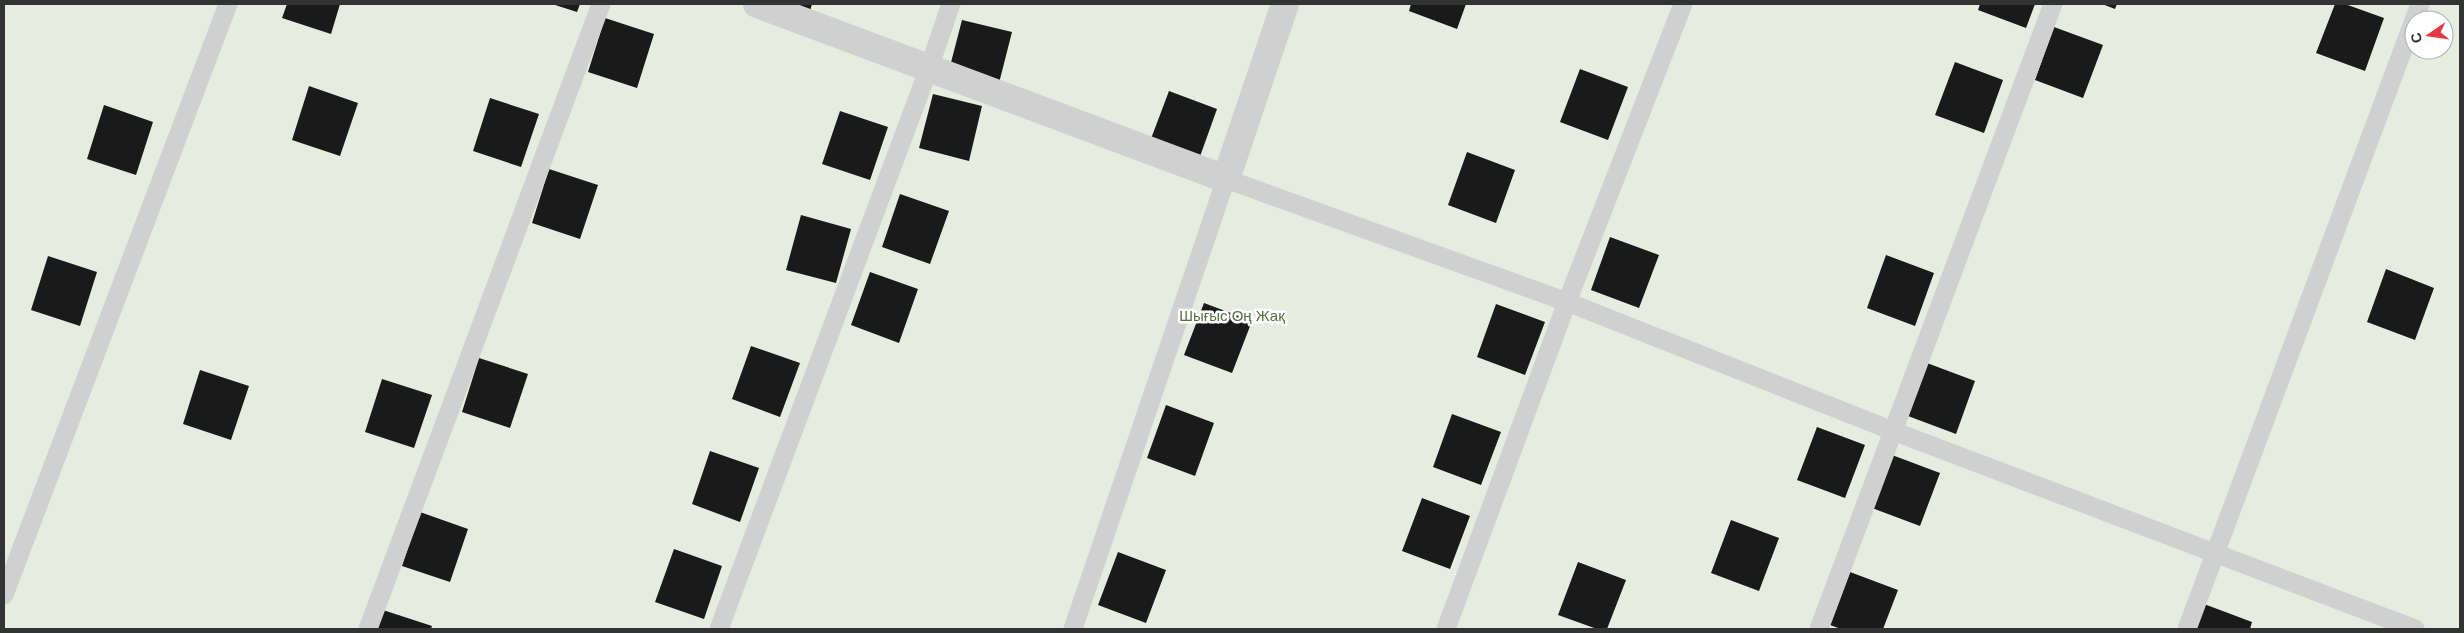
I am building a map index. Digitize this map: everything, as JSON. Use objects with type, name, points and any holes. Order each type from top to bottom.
[{"type":"street","points":[[757,4],[1226,179],[1284,4]]},
{"type":"lane","points":[[4,595],[228,4]]},
{"type":"lane","points":[[368,629],[601,4]]},
{"type":"lane","points":[[719,629],[929,68],[951,4]]},
{"type":"lane","points":[[1446,629],[1567,302],[1683,4]]},
{"type":"lane","points":[[1819,629],[2053,4]]},
{"type":"lane","points":[[2187,629],[2420,4]]},
{"type":"lane","points":[[1073,629],[1226,179],[1567,302],[1893,431],[2415,629]]},
{"type":"green space","name":"Шығыс Оң Жақ","points":[[4,4],[2460,4],[2460,629],[4,629]]},
{"type":"building","points":[[287,4],[340,4],[331,34],[282,18]]},
{"type":"building","points":[[552,4],[580,4],[577,12]]},
{"type":"building","points":[[769,4],[812,4],[809,15]]},
{"type":"building","points":[[1411,4],[1466,4],[1457,29],[1409,11]]},
{"type":"building","points":[[1980,4],[2035,4],[2026,28],[1978,10]]},
{"type":"building","points":[[2102,4],[2117,4],[2115,9]]},
{"type":"building","points":[[2335,4],[2345,4],[2384,18],[2365,71],[2316,53]]},
{"type":"building","points":[[605,18],[654,34],[637,88],[588,72]]},
{"type":"building","points":[[962,20],[1012,32],[998,87],[948,74]]},
{"type":"building","points":[[2054,27],[2103,45],[2083,98],[2035,80]]},
{"type":"building","points":[[1955,62],[2003,80],[1984,133],[1935,115]]},
{"type":"building","points":[[1580,69],[1628,87],[1608,140],[1560,122]]},
{"type":"building","points":[[309,86],[358,103],[340,156],[292,140]]},
{"type":"building","points":[[1169,91],[1217,109],[1198,162],[1149,144]]},
{"type":"building","points":[[933,94],[982,106],[969,161],[919,148]]},
{"type":"building","points":[[490,98],[539,114],[521,167],[473,151]]},
{"type":"building","points":[[104,105],[153,122],[136,175],[87,159]]},
{"type":"building","points":[[840,111],[888,127],[870,180],[822,164]]},
{"type":"building","points":[[1467,152],[1515,170],[1496,223],[1448,205]]},
{"type":"building","points":[[549,169],[598,185],[580,239],[532,223]]},
{"type":"building","points":[[900,194],[949,211],[930,264],[882,247]]},
{"type":"building","points":[[801,215],[851,229],[836,283],[786,270]]},
{"type":"building","points":[[1610,237],[1659,255],[1639,308],[1591,290]]},
{"type":"building","points":[[1886,255],[1934,273],[1915,326],[1867,308]]},
{"type":"building","points":[[48,256],[97,272],[80,326],[31,310]]},
{"type":"building","points":[[2386,269],[2434,288],[2415,340],[2367,322]]},
{"type":"building","points":[[870,272],[918,289],[899,343],[851,325]]},
{"type":"building","points":[[1204,303],[1252,321],[1232,373],[1184,355]]},
{"type":"building","points":[[1496,304],[1545,322],[1525,375],[1477,357]]},
{"type":"building","points":[[751,346],[800,363],[780,417],[732,399]]},
{"type":"building","points":[[479,358],[528,374],[510,428],[462,412]]},
{"type":"building","points":[[1927,363],[1975,381],[1956,434],[1908,416]]},
{"type":"building","points":[[200,370],[249,386],[231,440],[183,424]]},
{"type":"building","points":[[382,379],[432,395],[414,448],[365,432]]},
{"type":"building","points":[[1166,405],[1214,423],[1195,476],[1147,458]]},
{"type":"building","points":[[1452,414],[1501,432],[1481,485],[1433,467]]},
{"type":"building","points":[[1817,427],[1865,445],[1845,498],[1797,480]]},
{"type":"building","points":[[710,451],[759,468],[740,522],[692,504]]},
{"type":"building","points":[[1892,455],[1940,473],[1920,526],[1872,508]]},
{"type":"building","points":[[1422,498],[1470,516],[1450,569],[1402,551]]},
{"type":"building","points":[[420,512],[468,529],[450,582],[402,566]]},
{"type":"building","points":[[1731,520],[1779,538],[1759,591],[1711,573]]},
{"type":"building","points":[[674,549],[722,566],[704,619],[655,602]]},
{"type":"building","points":[[1118,552],[1166,570],[1146,623],[1098,605]]},
{"type":"building","points":[[1578,562],[1626,580],[1607,629],[1597,629],[1558,615]]},
{"type":"building","points":[[1850,572],[1898,590],[1883,629],[1841,629],[1830,625]]},
{"type":"building","points":[[2204,604],[2252,622],[2250,629],[2195,629]]},
{"type":"building","points":[[383,610],[432,626],[431,629],[377,629]]}]
